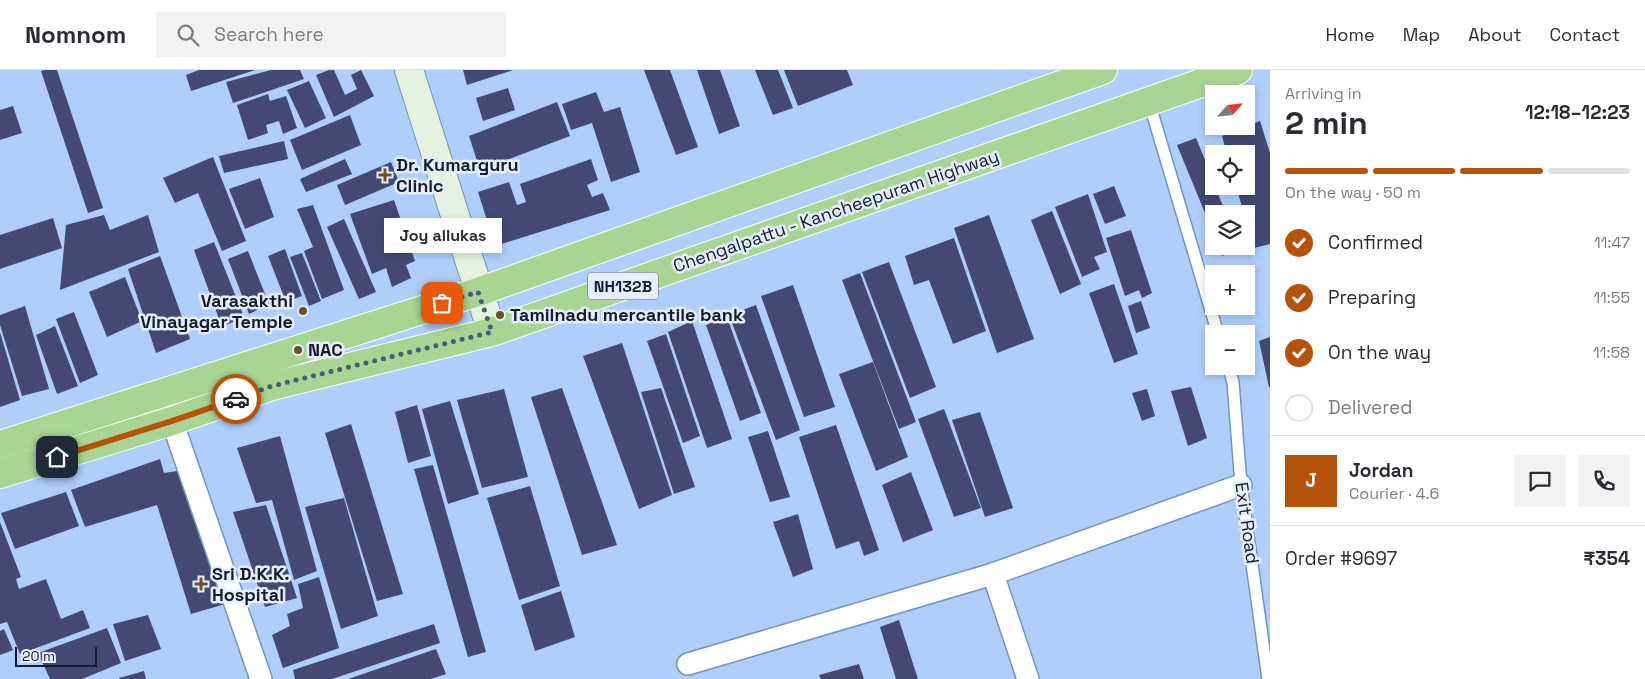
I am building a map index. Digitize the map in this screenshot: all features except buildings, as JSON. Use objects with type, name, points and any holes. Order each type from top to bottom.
[{"type":"highway","points":[[0,445],[478,292],[1104,70]]},
{"type":"highway","name":"Chengalpattu - Kancheepuram Highway","points":[[0,474],[172,421],[272,386],[492,332],[1238,70]]},
{"type":"main road","points":[[409,70],[492,332]]},
{"type":"street","points":[[172,421],[261,679]]},
{"type":"street","points":[[688,664],[993,574],[1241,485]]},
{"type":"street","points":[[993,574],[1028,679]]},
{"type":"lane","points":[[1148,102],[1215,325]]},
{"type":"lane","name":"Exit Road","points":[[1231,375],[1233,382],[1241,485],[1268,679]]},
{"type":"way so far","points":[[236,399],[272,386],[492,332],[478,292],[442,303]]},
{"type":"place","name":"Dr. Kumarguru Clinic","points":[[385,175]]},
{"type":"place","name":"Joy allukas","points":[[442,303]]},
{"type":"place","name":"Varasakthi Vinayagar Temple","points":[[303,311]]},
{"type":"place","name":"Tamilnadu mercantile bank","points":[[500,315]]},
{"type":"place","name":"NAC","points":[[298,350]]},
{"type":"place","name":"Sri D.K.K. Hospital","points":[[201,584]]},
{"type":"route","points":[[57,457],[236,399]]}]
